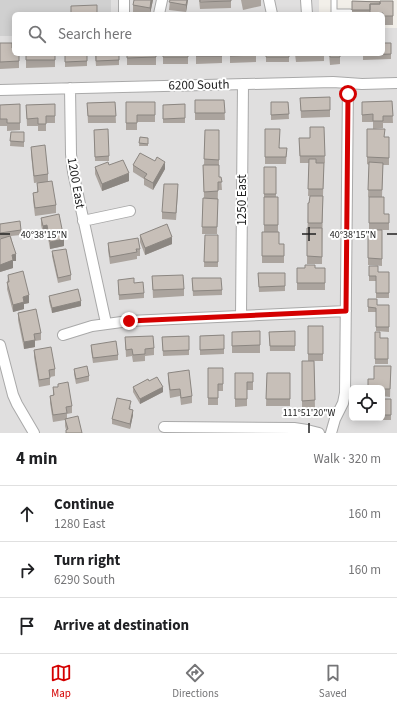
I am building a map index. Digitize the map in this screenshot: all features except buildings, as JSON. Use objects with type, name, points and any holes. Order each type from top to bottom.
[{"type":"street","points":[[124,0],[124,12]]},
{"type":"street","points":[[159,12],[162,0]]},
{"type":"street","points":[[269,0],[272,12]]},
{"type":"street","points":[[306,0],[307,12]]},
{"type":"street","name":"6200 South","points":[[0,90],[333,82],[362,84],[397,83]]},
{"type":"street","points":[[331,433],[335,419],[343,403],[345,393],[348,83]]},
{"type":"street","name":"1250 East","points":[[242,316],[243,84]]},
{"type":"street","name":"1200 East","points":[[70,88],[72,166],[106,323]]},
{"type":"street","points":[[83,221],[130,211]]},
{"type":"street","points":[[63,335],[106,323],[129,321],[346,311]]},
{"type":"street","points":[[0,345],[13,395],[34,433]]},
{"type":"street","points":[[164,427],[294,428],[319,433]]},
{"type":"lane","points":[[334,0],[334,12],[350,12]]},
{"type":"shaded area","points":[[0,0],[111,0],[111,12],[12,12],[12,36],[0,36]]},
{"type":"shaded area","points":[[111,0],[319,0],[319,12],[111,12]]},
{"type":"shaded area","points":[[385,28],[397,28],[397,433],[0,433],[0,36],[12,36],[12,56],[385,56]]},
{"type":"route","points":[[129,321],[346,311],[348,94]]}]
